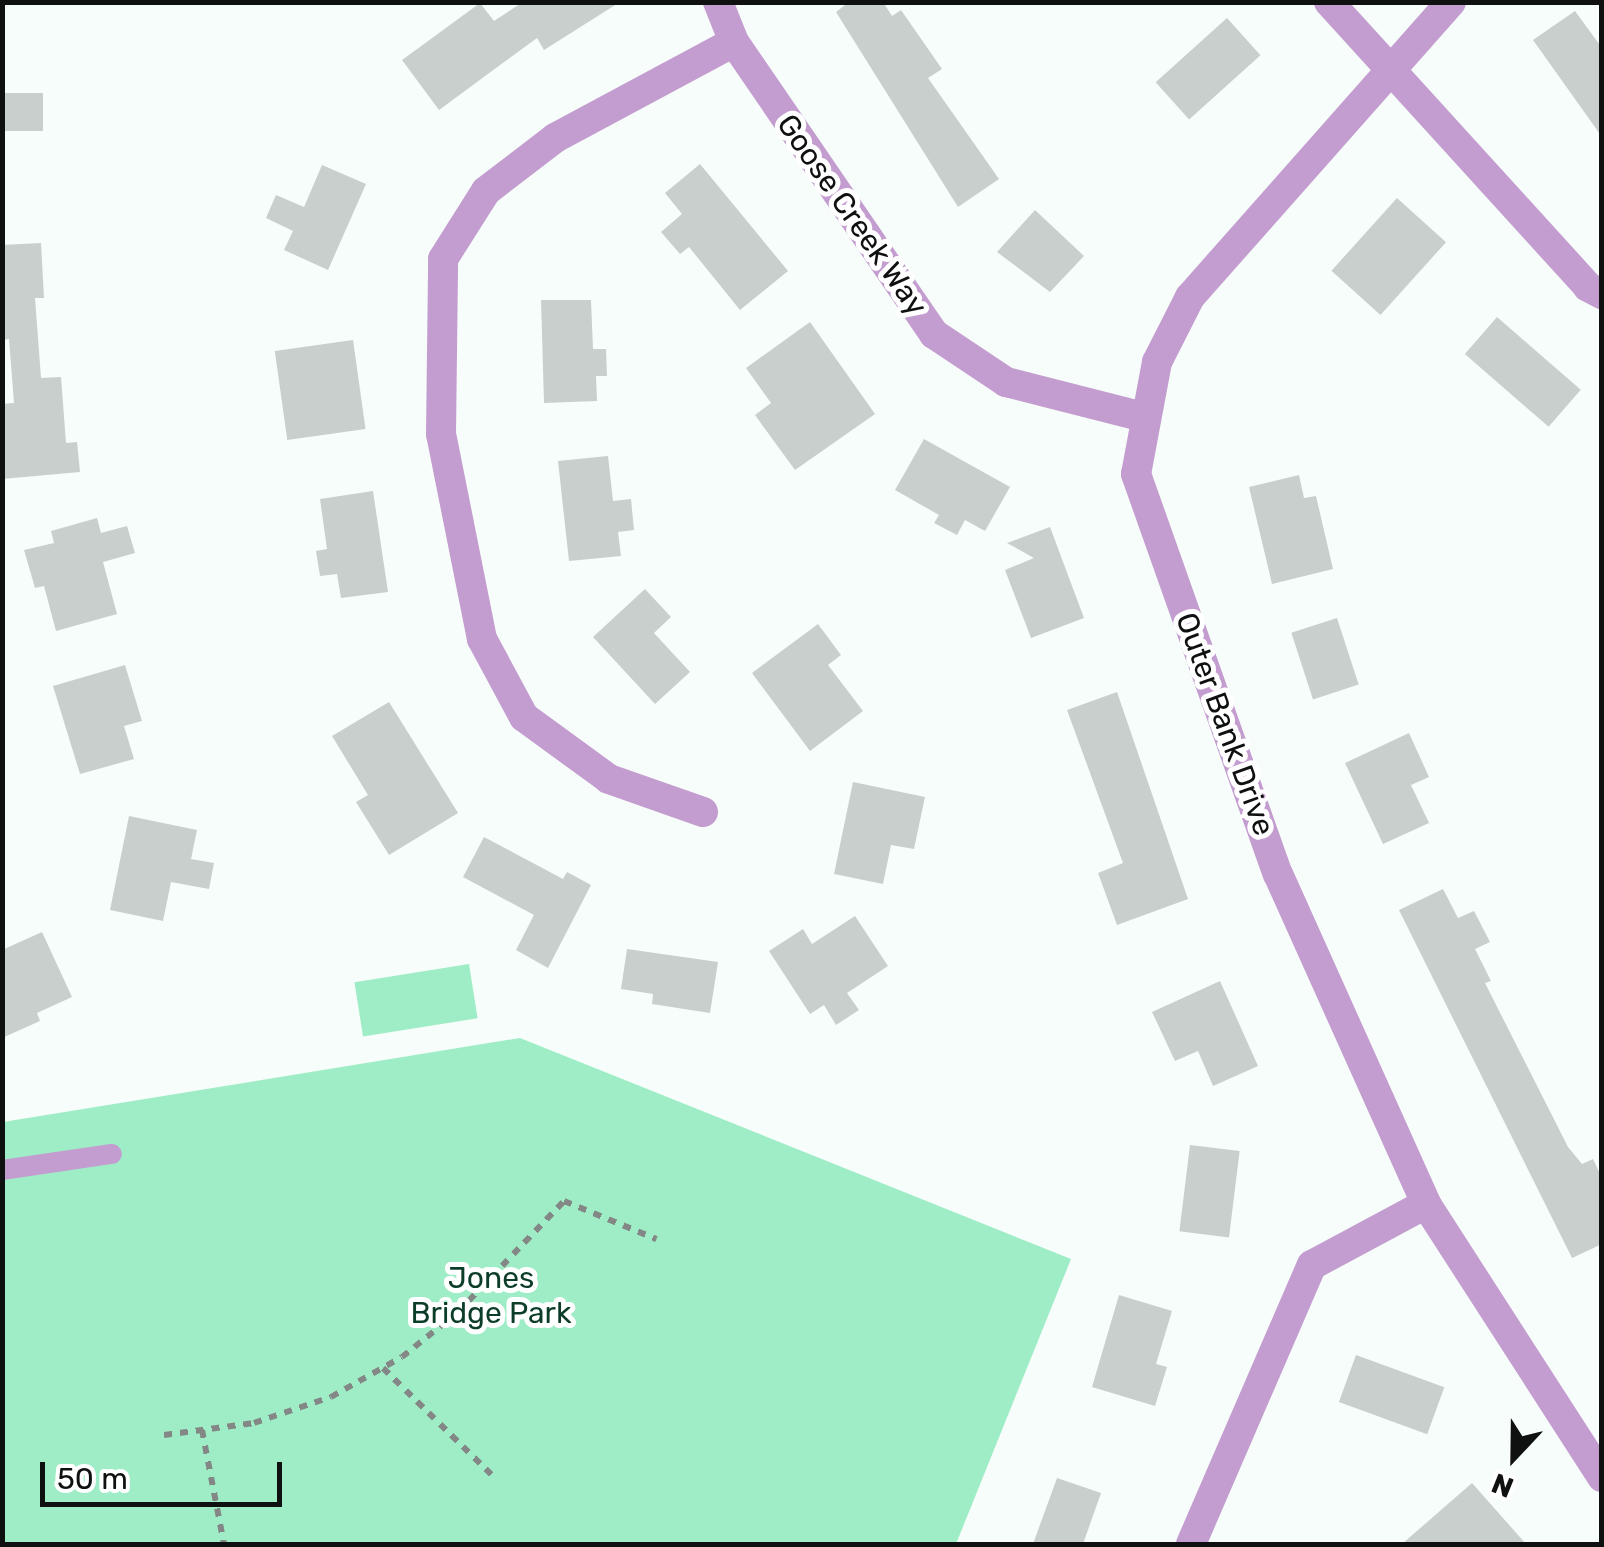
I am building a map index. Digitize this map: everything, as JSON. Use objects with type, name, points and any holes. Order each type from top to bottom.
[{"type":"street","name":"Goose Creek Way","points":[[718,2],[734,42],[934,334],[1006,382],[1143,416]]},
{"type":"street","points":[[1329,2],[1588,288],[1602,294]]},
{"type":"street","name":"Outer Bank Drive","points":[[1451,2],[1190,297],[1157,362],[1143,416],[1136,474],[1278,874],[1426,1204],[1602,1476]]},
{"type":"street","points":[[703,812],[609,779],[524,717],[482,640],[441,434],[443,258],[486,191],[555,138],[734,42]]},
{"type":"street","points":[[1191,1544],[1312,1265],[1426,1204]]},
{"type":"lane","points":[[2,1170],[112,1154]]},
{"type":"path","points":[[164,1435],[254,1424],[331,1397],[383,1368],[458,1312],[564,1201],[656,1239]]},
{"type":"path","points":[[383,1368],[494,1478]]},
{"type":"path","points":[[202,1430],[224,1544]]},
{"type":"green space","points":[[469,964],[478,1018],[363,1036],[354,982]]},
{"type":"green space","name":"Jones Bridge Park","points":[[520,1038],[1071,1259],[956,1544],[3,1544],[3,1122]]},
{"type":"building","points":[[523,2],[620,2],[544,50],[537,38],[439,110],[402,60],[480,3],[494,21]]},
{"type":"building","points":[[849,2],[883,2],[892,16],[901,10],[942,69],[928,78],[999,179],[958,207],[836,12]]},
{"type":"building","points":[[1575,11],[1602,48],[1602,137],[1533,40]]},
{"type":"building","points":[[1227,18],[1260,55],[1189,119],[1156,82]]},
{"type":"building","points":[[2,93],[43,93],[43,131],[2,131]]},
{"type":"building","points":[[700,164],[788,271],[740,310],[689,247],[680,254],[661,232],[682,214],[665,193]]},
{"type":"building","points":[[322,165],[366,184],[328,270],[284,250],[293,231],[266,218],[276,195],[304,207]]},
{"type":"building","points":[[1397,198],[1446,242],[1380,315],[1331,271]]},
{"type":"building","points":[[1035,210],[1084,256],[1050,292],[997,252]]},
{"type":"building","points":[[41,243],[44,298],[35,298],[41,378],[61,377],[66,443],[77,442],[80,472],[2,479],[2,404],[14,403],[9,339],[2,340],[2,245]]},
{"type":"building","points":[[541,300],[591,300],[593,349],[606,349],[607,376],[596,376],[597,401],[544,403]]},
{"type":"building","points":[[1497,317],[1581,390],[1549,427],[1465,354]]},
{"type":"building","points":[[810,322],[875,414],[795,470],[755,415],[771,403],[746,368]]},
{"type":"building","points":[[353,340],[366,429],[287,440],[275,351]]},
{"type":"building","points":[[924,439],[1010,487],[985,531],[965,520],[957,535],[934,523],[939,515],[895,490]]},
{"type":"building","points":[[608,456],[613,501],[631,499],[634,530],[618,532],[621,556],[569,561],[558,461]]},
{"type":"building","points":[[1299,475],[1304,498],[1316,496],[1333,569],[1272,584],[1249,487]]},
{"type":"building","points":[[373,491],[388,592],[341,598],[337,574],[320,576],[316,551],[327,549],[320,499]]},
{"type":"building","points":[[97,518],[101,533],[127,526],[135,553],[103,562],[117,614],[56,631],[44,586],[35,588],[24,550],[54,543],[51,531]]},
{"type":"building","points":[[1050,527],[1084,618],[1031,638],[1005,570],[1034,558],[1007,543]]},
{"type":"building","points":[[645,589],[671,617],[654,633],[690,672],[655,704],[593,637]]},
{"type":"building","points":[[1337,618],[1359,685],[1313,699],[1291,633]]},
{"type":"building","points":[[818,624],[841,655],[828,665],[863,711],[810,751],[752,673]]},
{"type":"building","points":[[125,665],[142,721],[124,726],[134,759],[80,774],[53,686]]},
{"type":"building","points":[[1117,692],[1188,899],[1117,925],[1098,873],[1123,863],[1067,710]]},
{"type":"building","points":[[389,702],[458,813],[389,855],[356,802],[368,795],[332,736]]},
{"type":"building","points":[[1409,733],[1429,777],[1411,785],[1429,823],[1383,844],[1345,763]]},
{"type":"building","points":[[853,782],[925,797],[914,849],[891,845],[883,884],[834,874]]},
{"type":"building","points":[[129,816],[197,830],[191,859],[214,863],[209,889],[171,882],[163,921],[110,910]]},
{"type":"building","points":[[484,837],[563,879],[567,872],[591,885],[548,968],[516,950],[534,915],[463,877]]},
{"type":"building","points":[[1443,889],[1458,918],[1474,911],[1490,942],[1475,949],[1491,981],[1485,983],[1568,1147],[1582,1164],[1593,1159],[1602,1178],[1602,1244],[1572,1258],[1399,910]]},
{"type":"building","points":[[855,916],[888,966],[847,993],[859,1010],[836,1025],[824,1005],[810,1014],[769,951],[803,929],[812,944]]},
{"type":"building","points":[[42,932],[72,997],[37,1013],[40,1021],[2,1038],[2,950]]},
{"type":"building","points":[[627,949],[718,962],[710,1013],[652,1004],[653,994],[621,989]]},
{"type":"building","points":[[1220,981],[1258,1066],[1213,1086],[1198,1051],[1175,1061],[1152,1012]]},
{"type":"building","points":[[1190,1145],[1240,1151],[1229,1237],[1179,1231]]},
{"type":"building","points":[[1119,1295],[1172,1311],[1156,1364],[1167,1367],[1155,1406],[1092,1387]]},
{"type":"building","points":[[1356,1355],[1444,1387],[1427,1434],[1339,1402]]},
{"type":"building","points":[[1057,1478],[1101,1493],[1083,1544],[1033,1544]]},
{"type":"building","points":[[1472,1483],[1526,1544],[1402,1544]]}]
